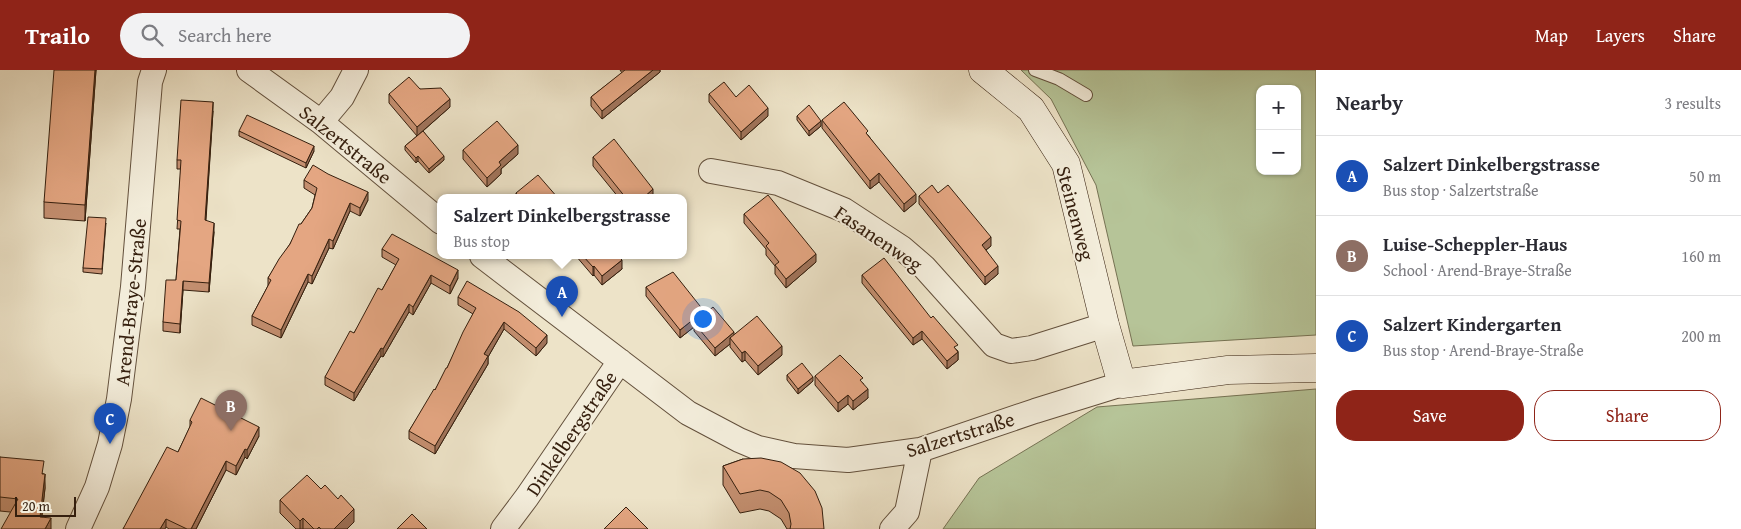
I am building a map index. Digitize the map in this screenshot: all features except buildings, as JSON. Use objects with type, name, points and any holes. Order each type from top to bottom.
[{"type":"street","name":"Arend-Braye-Straße","points":[[78,529],[97,487],[110,444],[119,399],[134,287],[150,82],[154,70]]},
{"type":"street","name":"Salzertstraße","points":[[249,70],[321,122],[437,219]]},
{"type":"street","points":[[321,122],[342,97],[356,70]]},
{"type":"street","name":"Steinenweg","points":[[983,70],[1031,109],[1066,164],[1105,325],[1122,384]]},
{"type":"street","name":"Fasanenweg","points":[[711,171],[778,183],[844,210],[902,248],[924,266],[994,345],[1011,351],[1032,348],[1105,325]]},
{"type":"street","name":"Salzertstraße","points":[[486,259],[688,413],[717,430],[758,448],[794,456],[848,460],[920,450],[1122,384],[1228,370],[1316,368]]},
{"type":"street","name":"Dinkelbergstraße","points":[[503,529],[620,361]]},
{"type":"street","points":[[892,529],[907,512],[920,450]]},
{"type":"lane","points":[[1035,70],[1059,79],[1086,95]]},
{"type":"green space","points":[[1021,70],[1316,70],[1316,335],[1133,346],[1096,185],[1051,99]]},
{"type":"green space","points":[[1316,389],[1316,529],[943,529],[979,478],[1097,407]]},
{"type":"place","name":"Salzert Dinkelbergstrasse","points":[[562,317]]},
{"type":"place","name":"Luise‑Scheppler‑Haus","points":[[231,431]]},
{"type":"place","name":"Salzert Kindergarten","points":[[110,444]]}]
